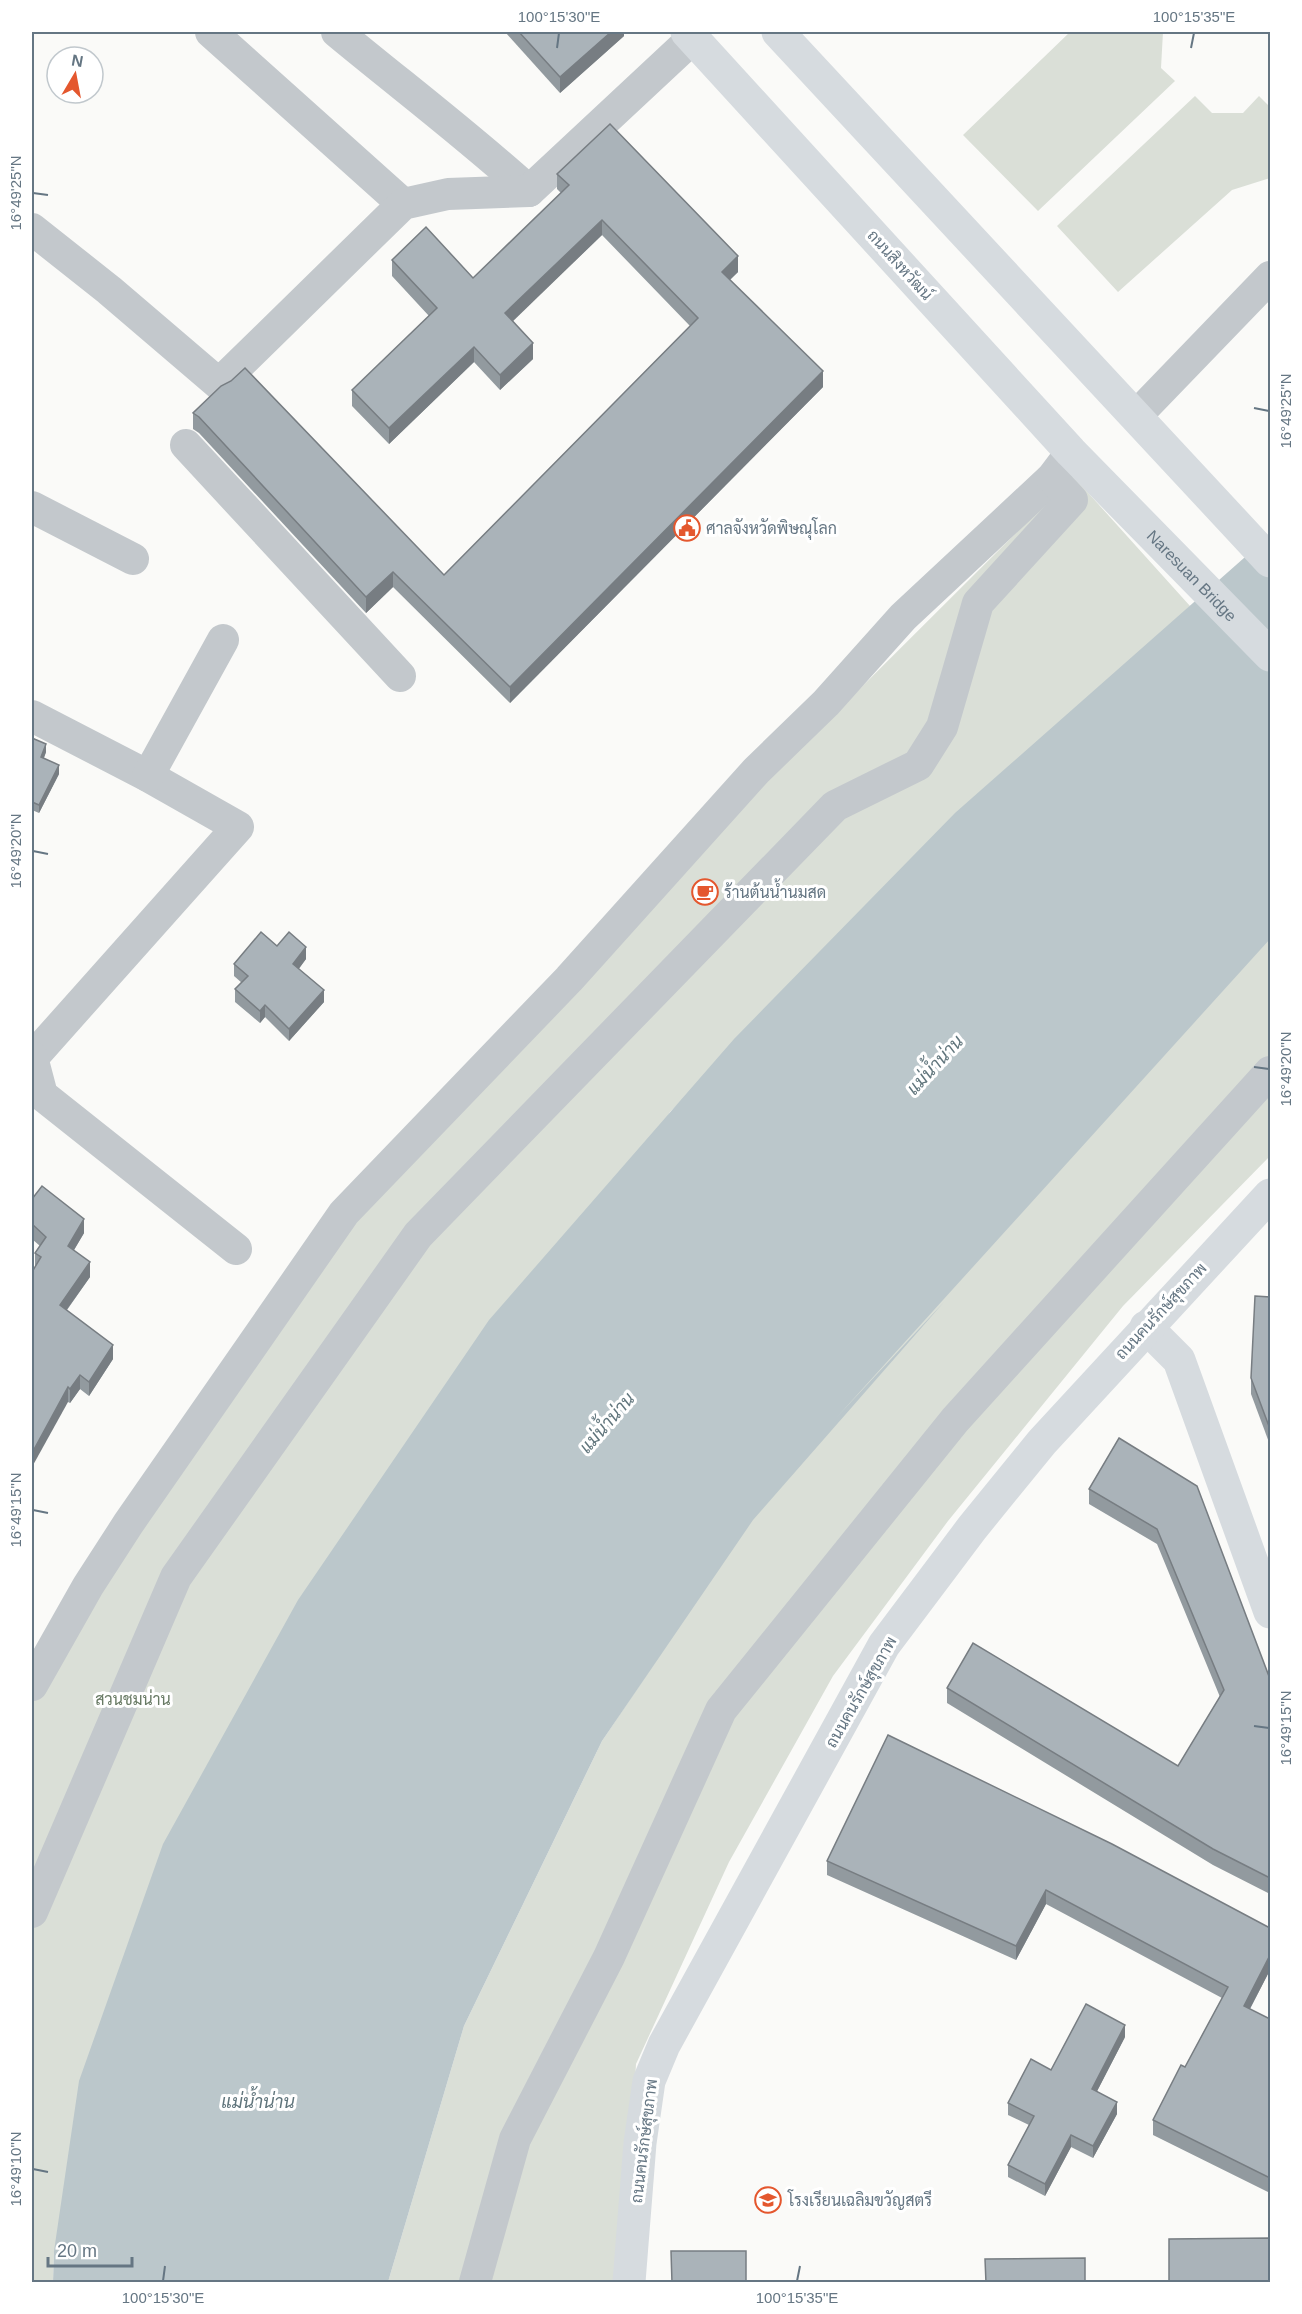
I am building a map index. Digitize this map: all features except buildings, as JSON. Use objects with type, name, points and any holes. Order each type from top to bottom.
[{"type":"street","points":[[211,32],[403,204]]},
{"type":"street","points":[[337,32],[469,138],[529,191]]},
{"type":"street","points":[[778,32],[1270,561]]},
{"type":"street","points":[[32,229],[109,290],[219,384],[403,204],[448,194],[529,191],[690,35]]},
{"type":"street","name":"ถนนสิงหวัฒน์","points":[[690,35],[1071,452],[1116,496]]},
{"type":"street","points":[[1145,425],[1270,277]]},
{"type":"street","points":[[186,445],[400,676]]},
{"type":"street","points":[[32,1685],[88,1586],[128,1524],[344,1213],[569,979],[756,771],[826,703],[903,616],[1052,478],[1071,452]]},
{"type":"street","points":[[32,1912],[176,1577],[418,1235],[835,806],[918,765],[942,727],[978,603],[1072,500],[1052,478]]},
{"type":"street","name":"Naresuan Bridge","points":[[1116,496],[1270,655]]},
{"type":"street","points":[[32,507],[133,560]]},
{"type":"street","points":[[148,776],[223,640]]},
{"type":"street","points":[[32,716],[148,776],[238,827],[32,1057],[37,1102],[236,1249]]},
{"type":"street","points":[[475,2283],[515,2139],[609,1957],[721,1710],[955,1420],[1270,1072]]},
{"type":"street","name":"ถนนคนรักษ์สุขภาพ","points":[[629,2283],[640,2143],[649,2081],[664,2045],[884,1645],[972,1528],[1042,1442],[1270,1195]]},
{"type":"street","points":[[1146,1327],[1179,1360],[1270,1612]]},
{"type":"green space","points":[[1070,32],[1163,32],[1161,68],[1175,81],[1038,211],[963,135]]},
{"type":"green space","points":[[1195,96],[1212,113],[1243,113],[1259,96],[1270,107],[1270,178],[1232,190],[1118,292],[1057,226]]},
{"type":"green space","name":"สวนชมน่าน","points":[[1073,476],[1190,606],[670,1112],[54,2251],[53,2282],[32,2282],[32,1685],[344,1213],[569,979]]},
{"type":"green space","points":[[1270,903],[1270,1156],[1123,1306],[948,1521],[833,1676],[729,1862],[636,2064],[623,2282],[388,2282],[464,2026],[602,1741],[775,1484]]},
{"type":"water","name":"แม่น้ำน่าน","points":[[1270,535],[1270,939],[837,1417],[944,1302],[753,1520],[602,1741],[464,2026],[388,2282],[53,2282],[54,2251],[79,2081],[163,1844],[298,1600],[489,1320],[734,1039],[955,813]]},
{"type":"place","name":"ศาลจังหวัดพิษณุโลก","points":[[687,528]]},
{"type":"place","name":"ร้านต้นน้ำนมสด","points":[[705,892]]},
{"type":"place","name":"โรงเรียนเฉลิมขวัญสตรี","points":[[768,2200]]}]
